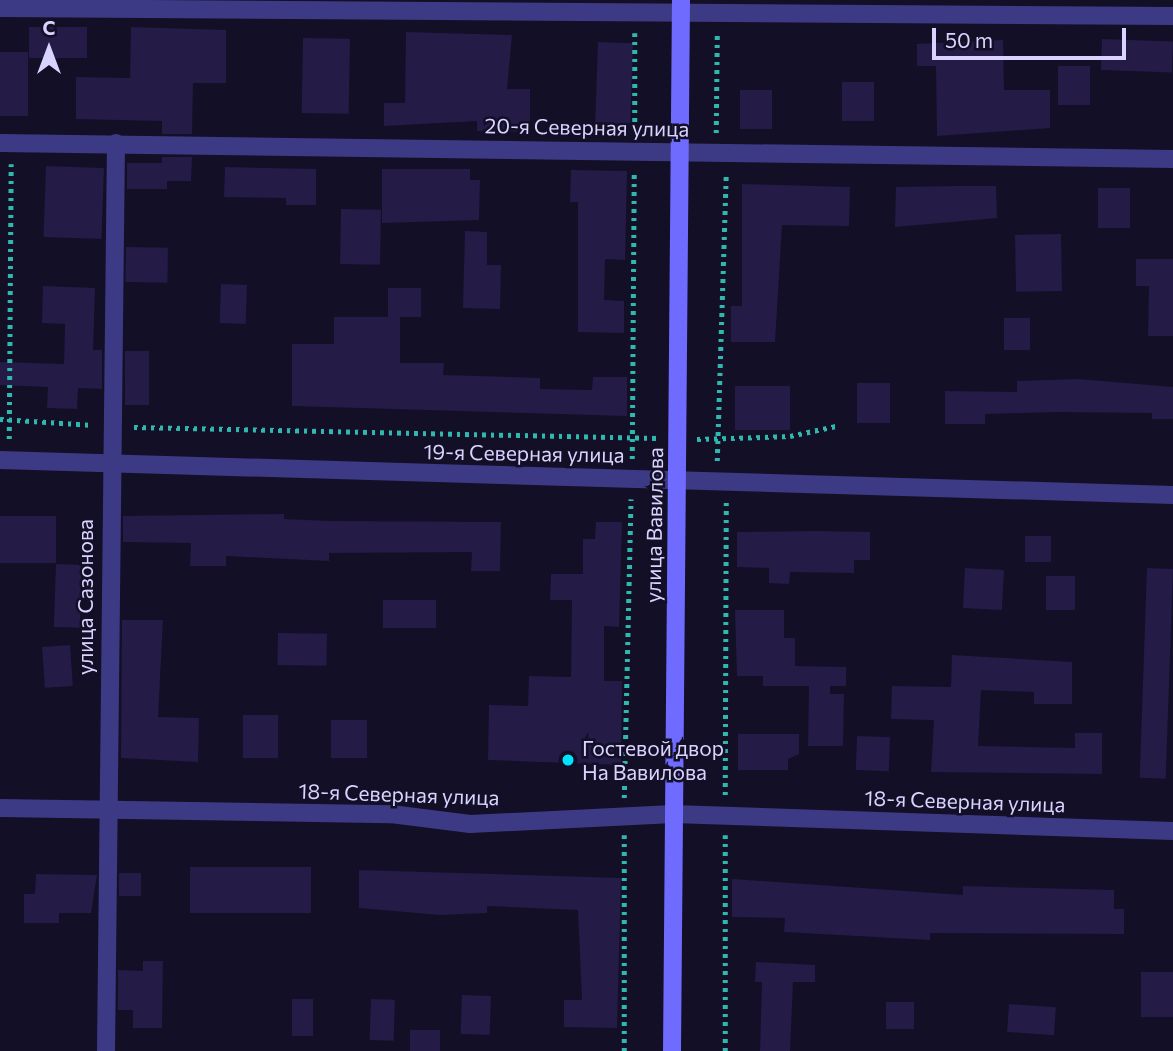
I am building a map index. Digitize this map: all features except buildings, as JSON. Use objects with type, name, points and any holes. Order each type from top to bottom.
[{"type":"street","points":[[0,8],[117,4],[635,9],[681,5],[717,10],[1173,16]]},
{"type":"street","name":"улица Вавилова","points":[[672,1051],[681,5]]},
{"type":"street","name":"20-я Северная улица","points":[[6,143],[1173,159]]},
{"type":"street","name":"улица Сазонова","points":[[106,1051],[108,468],[116,143]]},
{"type":"street","name":"19-я Северная улица","points":[[5,461],[108,468],[677,478],[1173,495]]},
{"type":"street","name":"18-я Северная улица","points":[[0,808],[391,814],[470,824],[673,814],[1173,831]]},
{"type":"path","points":[[624,1051],[624,816],[632,478],[635,9]]},
{"type":"path","points":[[717,10],[722,152],[718,438],[721,480],[725,816],[725,1051]]},
{"type":"path","points":[[5,461],[9,419],[6,143]]},
{"type":"path","points":[[0,419],[109,426],[677,439],[790,436],[836,426]]},
{"type":"place","name":"Гостевой двор На Вавилова","points":[[568,760]]}]
